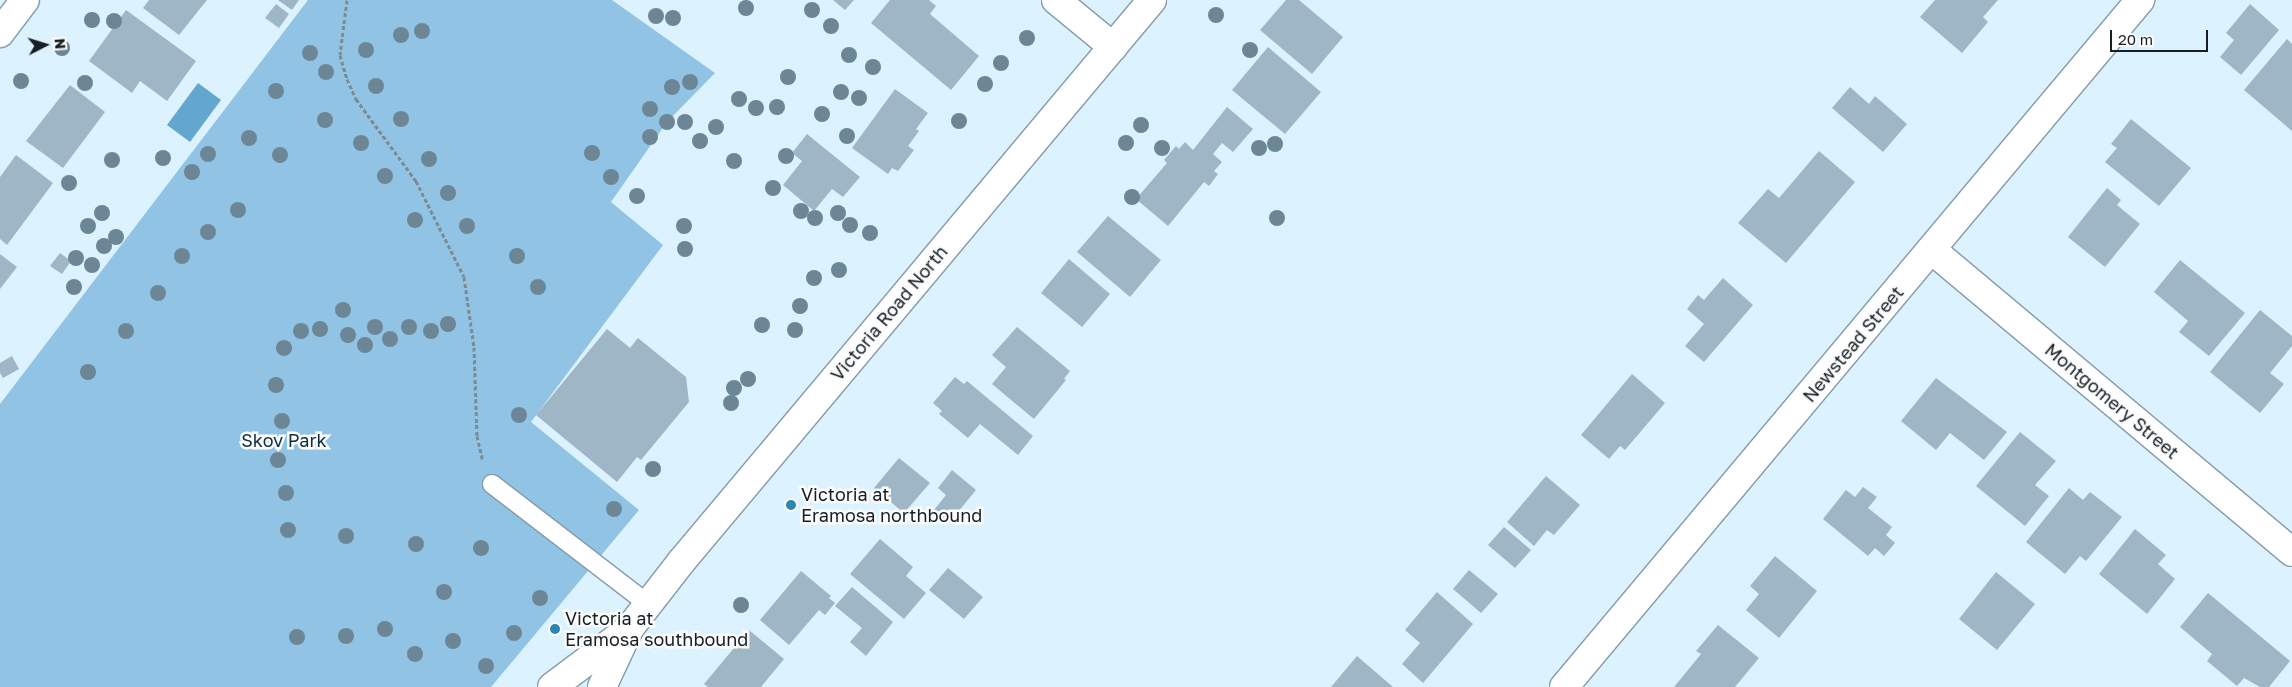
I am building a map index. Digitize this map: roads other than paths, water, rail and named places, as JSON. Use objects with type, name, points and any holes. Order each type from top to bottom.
[{"type":"street","points":[[0,33],[25,0]]},
{"type":"street","points":[[1056,0],[1112,47]]},
{"type":"street","name":"Victoria Road North","points":[[602,687],[629,629],[687,554],[1152,0]]},
{"type":"street","name":"Newstead Street","points":[[1564,687],[2140,0]]},
{"type":"street","name":"Montgomery Street","points":[[1932,250],[2292,552]]},
{"type":"street","name":"Victoria Road North","points":[[552,687],[629,629]]},
{"type":"lane","points":[[492,484],[648,604]]},
{"type":"place","name":"Victoria at Eramosa northbound","points":[[791,505]]},
{"type":"place","name":"Victoria at Eramosa southbound","points":[[555,629]]},
{"type":"park label","name":"Skov Park","points":[[284,440]]}]
